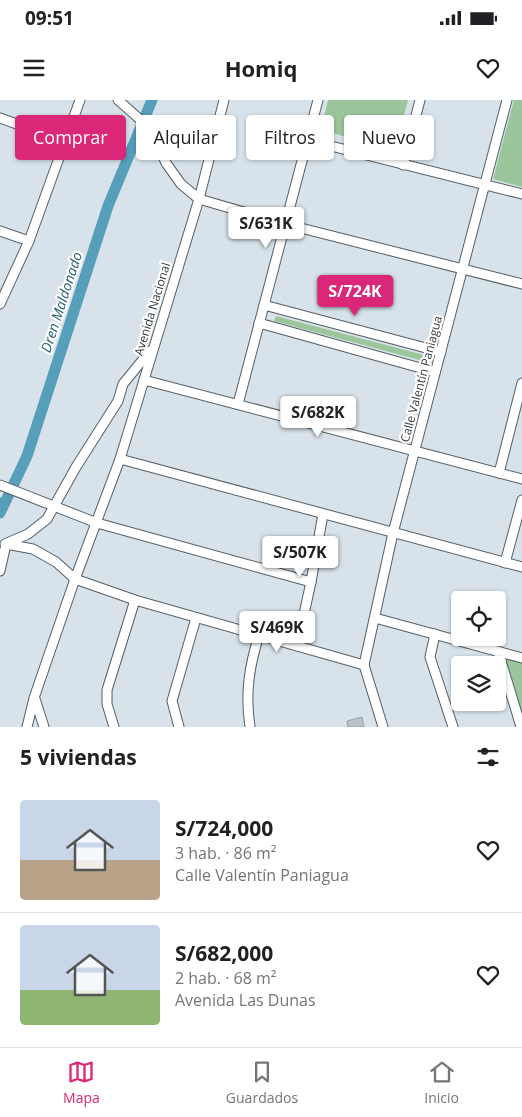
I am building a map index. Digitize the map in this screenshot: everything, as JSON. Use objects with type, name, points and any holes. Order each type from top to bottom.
[{"type":"street","points":[[75,115],[80,100]]},
{"type":"street","points":[[118,100],[144,123],[155,138],[166,163],[181,184],[199,199],[285,224],[522,284]]},
{"type":"street","name":"Avenida Nacional","points":[[27,727],[34,698],[75,579],[120,459],[199,199],[224,100]]},
{"type":"street","points":[[314,115],[318,100]]},
{"type":"street","points":[[403,165],[420,100]]},
{"type":"street","name":"Calle Valentín Paniagua","points":[[364,665],[393,533],[507,100]]},
{"type":"street","points":[[0,118],[15,123]]},
{"type":"street","points":[[334,147],[522,194]]},
{"type":"street","points":[[0,304],[29,241],[59,160]]},
{"type":"street","points":[[238,404],[302,160]]},
{"type":"street","points":[[0,231],[29,241]]},
{"type":"street","points":[[264,305],[440,352]]},
{"type":"street","points":[[259,323],[435,372]]},
{"type":"street","points":[[3,545],[28,534],[47,519],[76,467],[118,401],[123,384],[153,347]]},
{"type":"street","points":[[144,380],[522,479]]},
{"type":"street","points":[[498,473],[521,394],[522,383]]},
{"type":"street","points":[[120,459],[522,567]]},
{"type":"street","points":[[0,485],[97,523],[312,582]]},
{"type":"street","points":[[504,563],[522,500]]},
{"type":"street","points":[[297,646],[312,582],[323,514]]},
{"type":"street","points":[[0,571],[3,545]]},
{"type":"street","points":[[3,545],[33,549],[56,562],[75,579],[135,600],[364,665],[383,727]]},
{"type":"street","points":[[114,727],[106,704],[107,690],[135,600]]},
{"type":"street","points":[[179,727],[172,701],[196,618]]},
{"type":"street","points":[[374,618],[522,658]]},
{"type":"street","points":[[435,634],[430,657],[453,727]]},
{"type":"street","points":[[250,727],[247,683],[250,664],[259,635]]},
{"type":"street","points":[[498,651],[521,727]]},
{"type":"street","points":[[34,698],[44,727]]},
{"type":"green space","points":[[328,100],[408,100],[404,115],[344,115],[344,136],[334,134],[334,115],[324,115]]},
{"type":"green space","points":[[514,100],[522,100],[522,187],[493,179]]},
{"type":"green space","points":[[276,316],[424,355],[423,361],[274,321]]},
{"type":"green space","points":[[506,659],[522,663],[522,717],[506,665]]},
{"type":"building","points":[[362,717],[364,727],[348,727],[347,721]]},
{"type":"waterway","name":"Dren Maldonado","points":[[0,513],[27,456],[108,206],[152,100]]},
{"type":"waterway","name":"Dren Maldonado","points":[[0,499],[7,502]]}]
